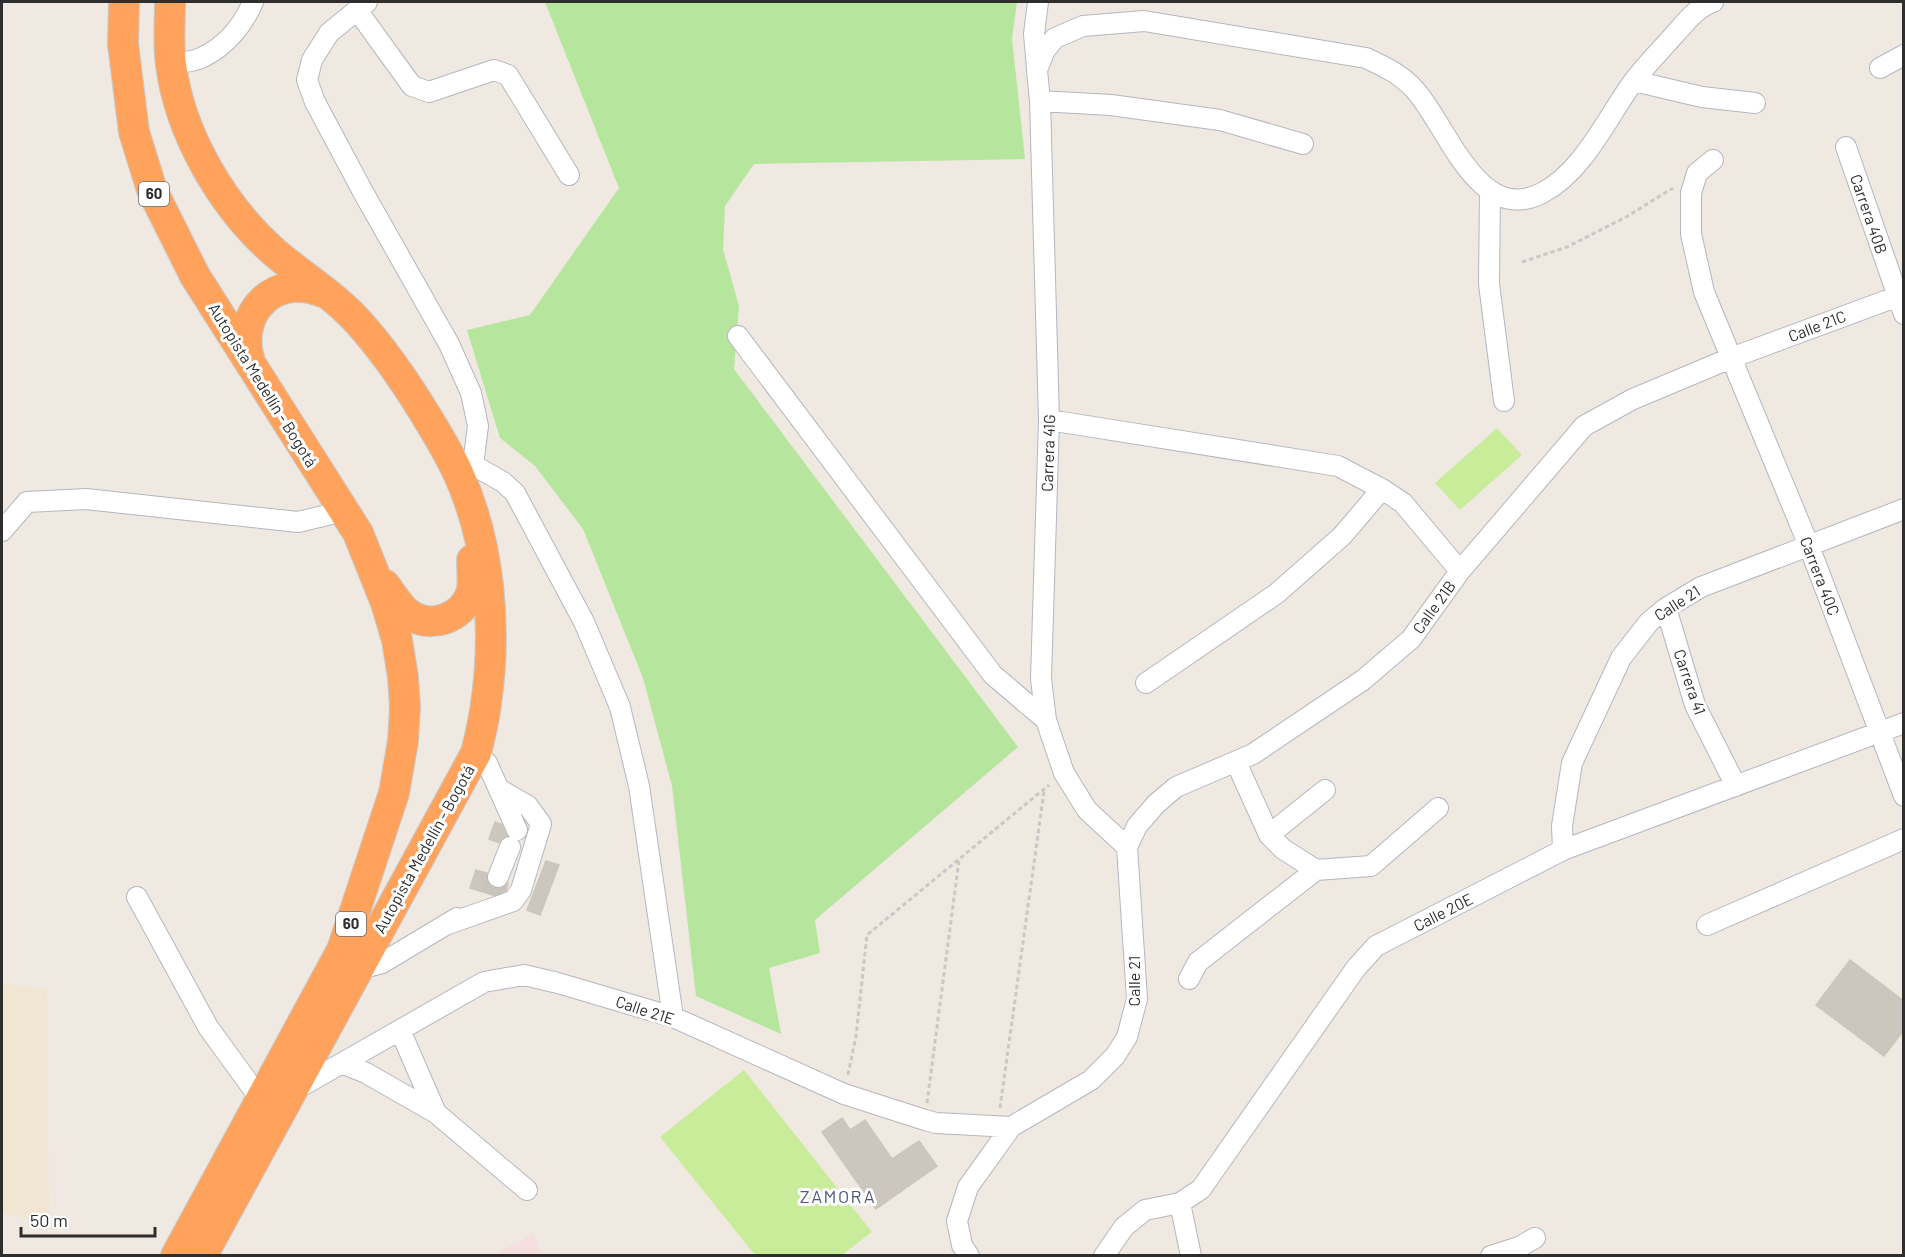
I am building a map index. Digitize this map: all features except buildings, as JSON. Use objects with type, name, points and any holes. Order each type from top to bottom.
[{"type":"highway","name":"Autopista Medellín - Bogotá","points":[[124,2],[123,44],[134,132],[152,190],[195,276],[358,533],[386,603],[397,640],[405,707],[400,769],[394,793],[342,950],[176,1256]]},
{"type":"highway","name":"Autopista Medellín - Bogotá","points":[[170,2],[171,64],[181,107],[205,165],[234,210],[274,252],[329,294],[361,324],[388,359],[437,433],[466,469],[484,558],[490,616],[491,656],[486,705],[477,753],[202,1256]]},
{"type":"highway","points":[[251,365],[245,348],[246,331],[252,314],[263,300],[278,290],[295,286],[313,287],[329,294]]},
{"type":"highway","points":[[369,563],[408,614],[427,621],[445,620],[466,604],[471,592],[473,510]]},
{"type":"street","points":[[171,64],[202,58],[226,43],[248,13],[253,2]]},
{"type":"street","name":"Carrera 41G","points":[[1038,2],[1034,34],[1040,101],[1050,420],[1041,679],[1046,720],[1064,773],[1087,810],[1127,846]]},
{"type":"street","points":[[1037,70],[1045,50],[1055,38],[1083,26],[1144,21],[1366,58],[1397,72],[1416,91],[1471,173],[1490,192],[1515,201],[1542,193],[1564,178],[1601,132],[1634,81],[1687,21],[1705,4],[1713,2]]},
{"type":"street","points":[[569,175],[508,75],[494,70],[429,92],[412,86],[362,6],[329,33],[312,60],[307,80],[315,102],[449,344],[471,393],[478,426],[466,469],[502,482],[515,493],[585,622],[620,707],[639,786],[673,1017]]},
{"type":"street","points":[[1880,68],[1904,55]]},
{"type":"street","points":[[1634,81],[1702,97],[1755,103]]},
{"type":"street","points":[[1040,101],[1111,105],[1220,120],[1303,144]]},
{"type":"street","name":"Carrera 40B","points":[[1846,147],[1901,301]]},
{"type":"street","points":[[1697,173],[1713,160]]},
{"type":"street","name":"Carrera 40C","points":[[1697,173],[1691,193],[1691,234],[1704,292],[1809,546],[1904,796]]},
{"type":"street","points":[[1490,192],[1489,284],[1504,401]]},
{"type":"street","name":"Calle 21C","points":[[1731,358],[1901,301]]},
{"type":"street","points":[[738,336],[993,675],[1046,720]]},
{"type":"street","name":"Calle 21B","points":[[1127,846],[1137,826],[1156,804],[1176,787],[1253,754],[1346,692],[1411,639],[1460,571],[1584,426],[1633,399],[1731,358]]},
{"type":"street","points":[[1050,420],[1338,466],[1403,503],[1460,571]]},
{"type":"street","points":[[1146,683],[1276,594],[1342,536],[1382,489]]},
{"type":"street","points":[[2,531],[27,502],[86,499],[298,522],[344,511]]},
{"type":"street","name":"Calle 21","points":[[1563,850],[1562,826],[1572,763],[1621,658],[1649,622],[1666,608],[1701,586],[1904,509]]},
{"type":"street","name":"Carrera 41","points":[[1666,608],[1695,705],[1736,786]]},
{"type":"street","name":"Calle 20E","points":[[1104,1256],[1124,1227],[1145,1210],[1180,1203],[1201,1189],[1356,968],[1376,946],[1563,850],[1904,723]]},
{"type":"street","points":[[359,969],[382,963],[448,924],[494,886],[513,838],[499,789],[487,763],[477,753]]},
{"type":"street","points":[[1236,762],[1269,836],[1283,849],[1316,870]]},
{"type":"street","points":[[448,924],[513,901],[522,890],[541,824],[528,806],[499,789]]},
{"type":"street","points":[[1269,836],[1325,790]]},
{"type":"street","points":[[1189,979],[1198,962],[1316,870],[1371,866],[1438,808]]},
{"type":"street","points":[[1707,925],[1904,839]]},
{"type":"street","name":"Calle 21","points":[[1004,1127],[1091,1080],[1115,1056],[1127,1037],[1137,999],[1127,846]]},
{"type":"street","points":[[137,897],[208,1027],[261,1100]]},
{"type":"street","name":"Calle 21E","points":[[291,1092],[484,982],[524,975],[673,1017],[844,1094],[925,1120],[936,1123],[1004,1127]]},
{"type":"street","points":[[400,1030],[436,1113]]},
{"type":"street","points":[[342,1063],[366,1073],[436,1113],[527,1191]]},
{"type":"street","points":[[969,1256],[962,1245],[957,1221],[969,1187],[1004,1127]]},
{"type":"street","points":[[1180,1203],[1191,1256]]},
{"type":"street","points":[[1491,1256],[1519,1247],[1535,1238]]},
{"type":"path","points":[[1522,262],[1567,247],[1626,217],[1697,173]]},
{"type":"path","points":[[844,1094],[856,1036],[867,935],[1064,773]]},
{"type":"path","points":[[1004,1127],[1044,789]]},
{"type":"path","points":[[925,1120],[960,860]]},
{"type":"shaded area","points":[[2,983],[47,990],[49,1223],[2,1213]]},
{"type":"shaded area","points":[[533,1234],[543,1255],[492,1255]]},
{"type":"green space","points":[[545,2],[1017,2],[1012,39],[1025,159],[754,164],[725,206],[723,249],[739,306],[734,369],[1018,747],[815,920],[820,953],[769,968],[781,1034],[696,996],[672,786],[643,678],[583,529],[535,466],[500,438],[467,330],[530,315],[619,188]]},
{"type":"green space","points":[[1497,428],[1522,455],[1460,510],[1435,483]]},
{"type":"green space","points":[[744,1070],[872,1232],[842,1255],[755,1255],[660,1137]]},
{"type":"tunnel","points":[[491,895],[498,877]]},
{"type":"district","name":"ZAMORA","points":[[838,1197]]}]
